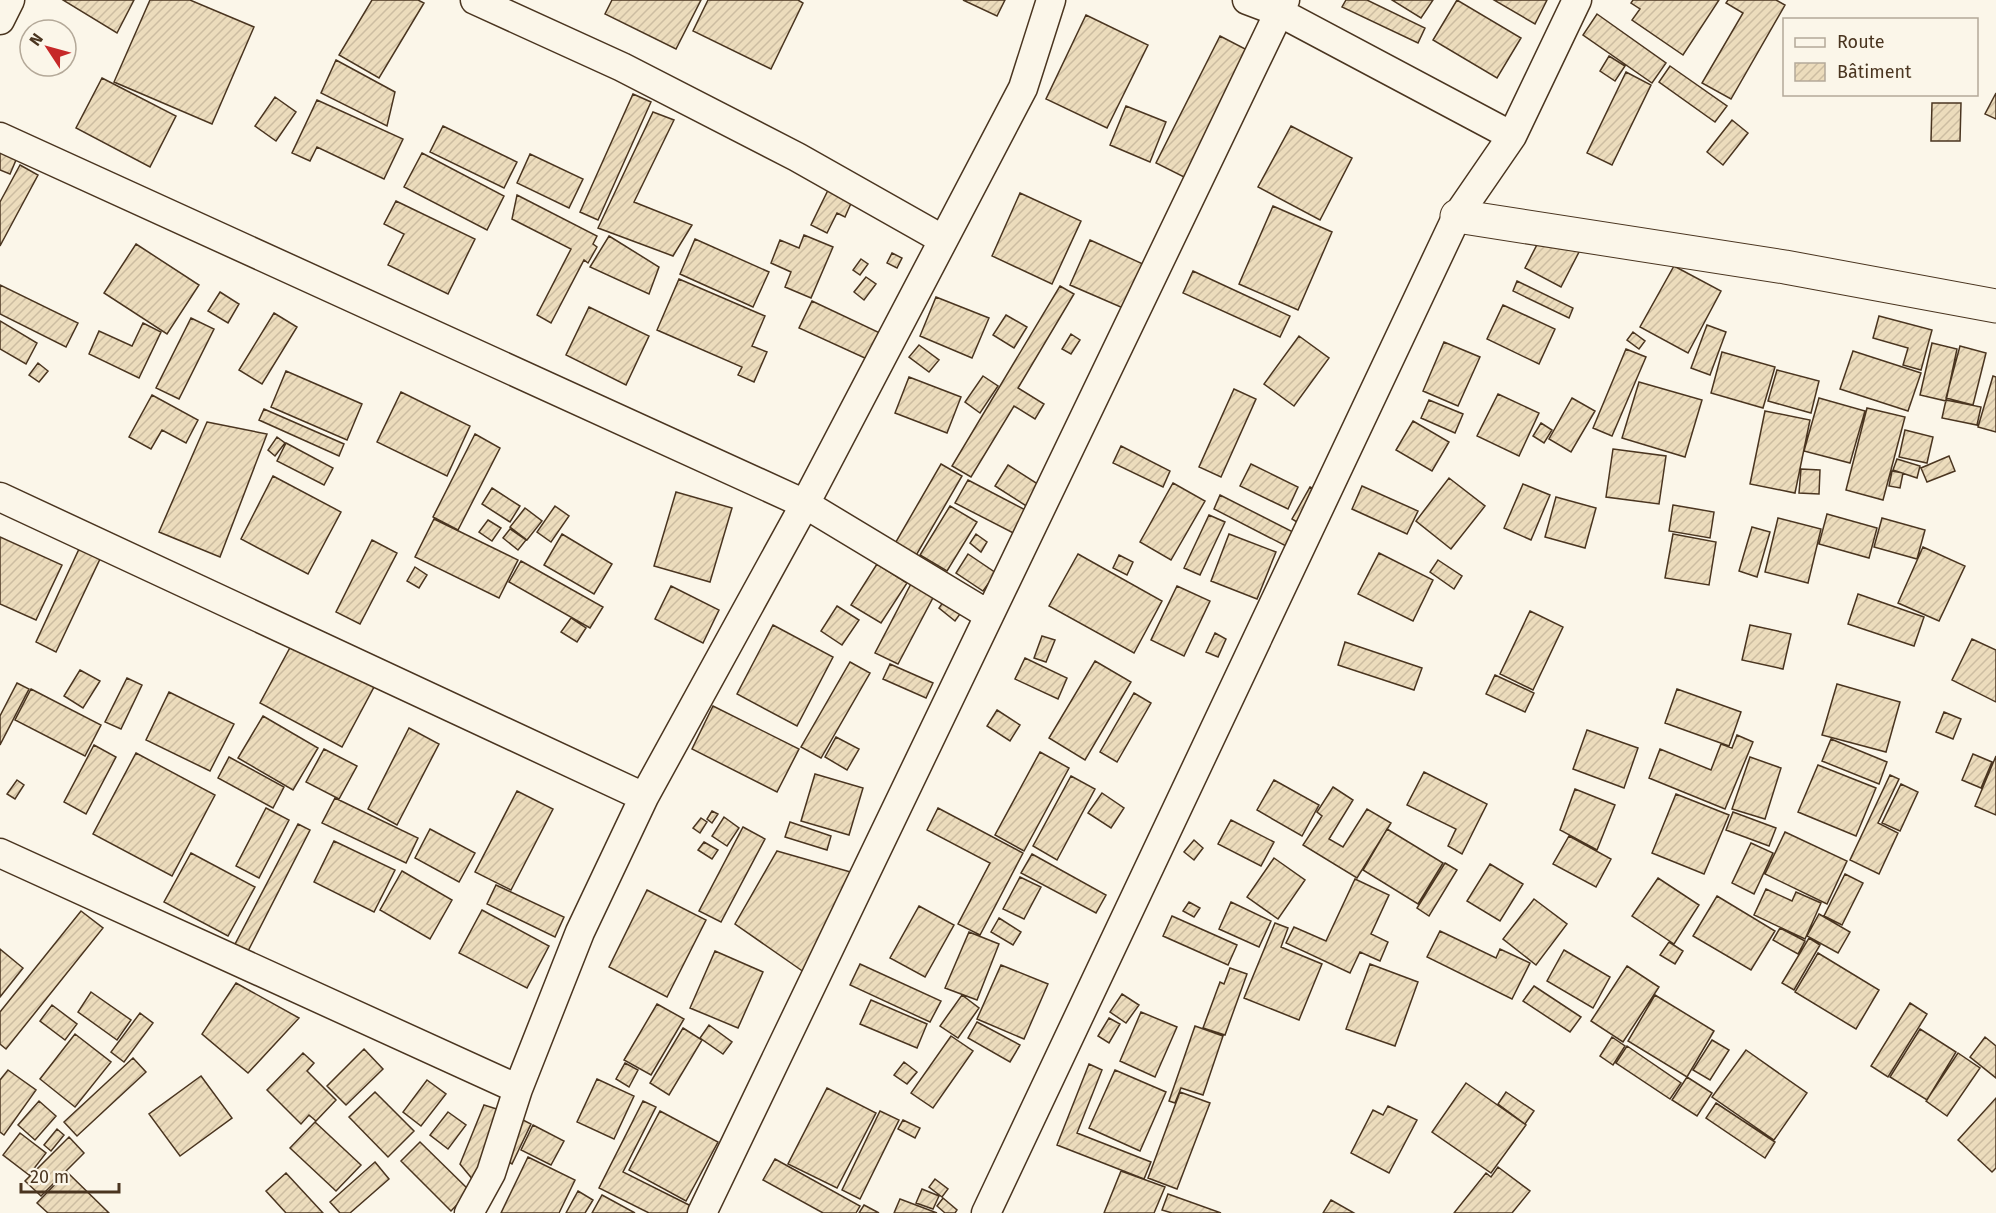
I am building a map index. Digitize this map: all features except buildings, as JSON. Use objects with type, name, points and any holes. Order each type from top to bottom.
[{"type":"street","points":[[0,20],[10,0]]},
{"type":"street","points":[[475,0],[622,67],[797,158],[942,239]]},
{"type":"street","points":[[469,1213],[491,1173],[518,1089],[580,932],[644,797],[805,504],[1023,88],[1051,0]]},
{"type":"street","points":[[1247,0],[1282,6],[1512,136]]},
{"type":"street","points":[[986,1213],[1457,216],[1512,136],[1577,0]]},
{"type":"street","points":[[702,1213],[1282,6]]},
{"type":"street","points":[[0,137],[805,504],[989,615]]},
{"type":"street","points":[[1457,216],[1785,267],[1996,306]]},
{"type":"street","points":[[0,497],[644,797]]},
{"type":"street","points":[[0,853],[518,1089]]}]
